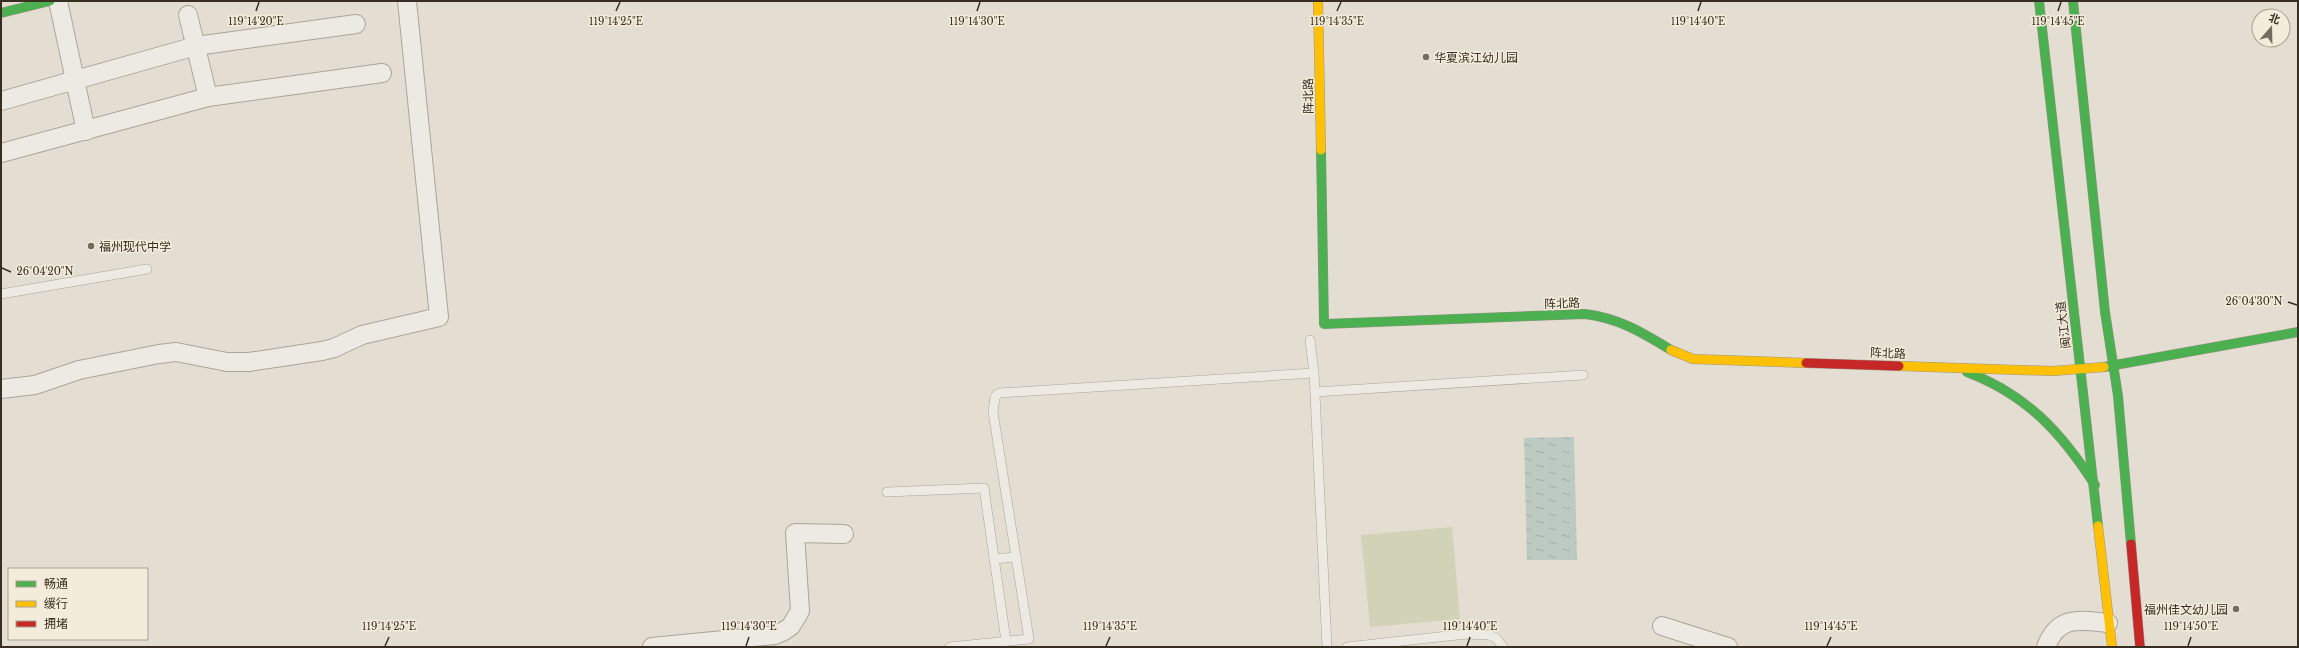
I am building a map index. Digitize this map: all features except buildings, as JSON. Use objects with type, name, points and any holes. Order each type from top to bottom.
[{"type":"street","points":[[1,13],[50,1]]},
{"type":"street","points":[[58,1],[86,131]]},
{"type":"street","points":[[1,389],[35,385],[79,370],[159,354],[176,352],[227,362],[248,362],[322,351],[362,335],[439,317],[407,1]]},
{"type":"street","name":"阵北路","points":[[1318,1],[1324,324],[1585,314],[1604,316],[1623,322],[1676,354],[1693,359],[2053,371],[2114,366],[2298,332]]},
{"type":"street","name":"闽江大道","points":[[2039,1],[2080,369],[2095,485],[2108,623],[2112,647]]},
{"type":"street","points":[[2073,1],[2105,312],[2114,366],[2140,647]]},
{"type":"street","points":[[188,15],[208,98]]},
{"type":"street","points":[[1,101],[196,46],[356,24]]},
{"type":"street","points":[[1,153],[208,98],[382,73]]},
{"type":"street","points":[[1951,367],[1989,381],[2030,408],[2048,423],[2073,450],[2095,485]]},
{"type":"street","points":[[652,647],[704,640],[763,637],[784,631],[796,619],[800,611],[795,533],[844,534]]},
{"type":"street","points":[[2046,647],[2054,631],[2069,622],[2082,620],[2108,623]]},
{"type":"street","points":[[1662,626],[1728,647]]},
{"type":"lane","points":[[1,294],[147,269]]},
{"type":"lane","points":[[1310,340],[1314,373],[1327,647]]},
{"type":"lane","points":[[950,647],[1029,639],[993,412],[995,396],[1000,393],[1314,373]]},
{"type":"lane","points":[[1315,392],[1583,375]]},
{"type":"lane","points":[[887,492],[984,488],[1006,641]]},
{"type":"lane","points":[[994,559],[1016,557]]},
{"type":"lane","points":[[1347,647],[1466,634],[1489,635],[1496,638],[1503,647]]},
{"type":"green space","points":[[1452,527],[1460,619],[1370,627],[1361,535]]},
{"type":"water","points":[[1574,437],[1577,560],[1527,560],[1524,438]]},
{"type":"traffic: fast","points":[[1,13],[50,1]]},
{"type":"traffic: fast","points":[[2039,1],[2098,526]]},
{"type":"traffic: fast","points":[[2073,1],[2105,312],[2118,396],[2131,544]]},
{"type":"traffic: fast","points":[[1321,150],[1324,324],[1585,314],[1609,319],[1630,327],[1671,350]]},
{"type":"traffic: fast","points":[[2104,367],[2298,332]]},
{"type":"traffic: fast","points":[[1967,372],[2008,392],[2041,417],[2069,448],[2095,485]]},
{"type":"traffic: slow","points":[[1318,1],[1321,150]]},
{"type":"traffic: slow","points":[[1671,350],[1693,359],[1806,363]]},
{"type":"traffic: slow","points":[[1899,366],[2053,371],[2104,367]]},
{"type":"traffic: slow","points":[[2098,526],[2112,647]]},
{"type":"traffic: jam","points":[[1806,363],[1899,366]]},
{"type":"traffic: jam","points":[[2131,544],[2140,647]]},
{"type":"place","name":"华夏滨江幼儿园","points":[[1426,57]]},
{"type":"place","name":"福州现代中学","points":[[91,246]]},
{"type":"place","name":"福州佳文幼儿园","points":[[2236,609]]}]
